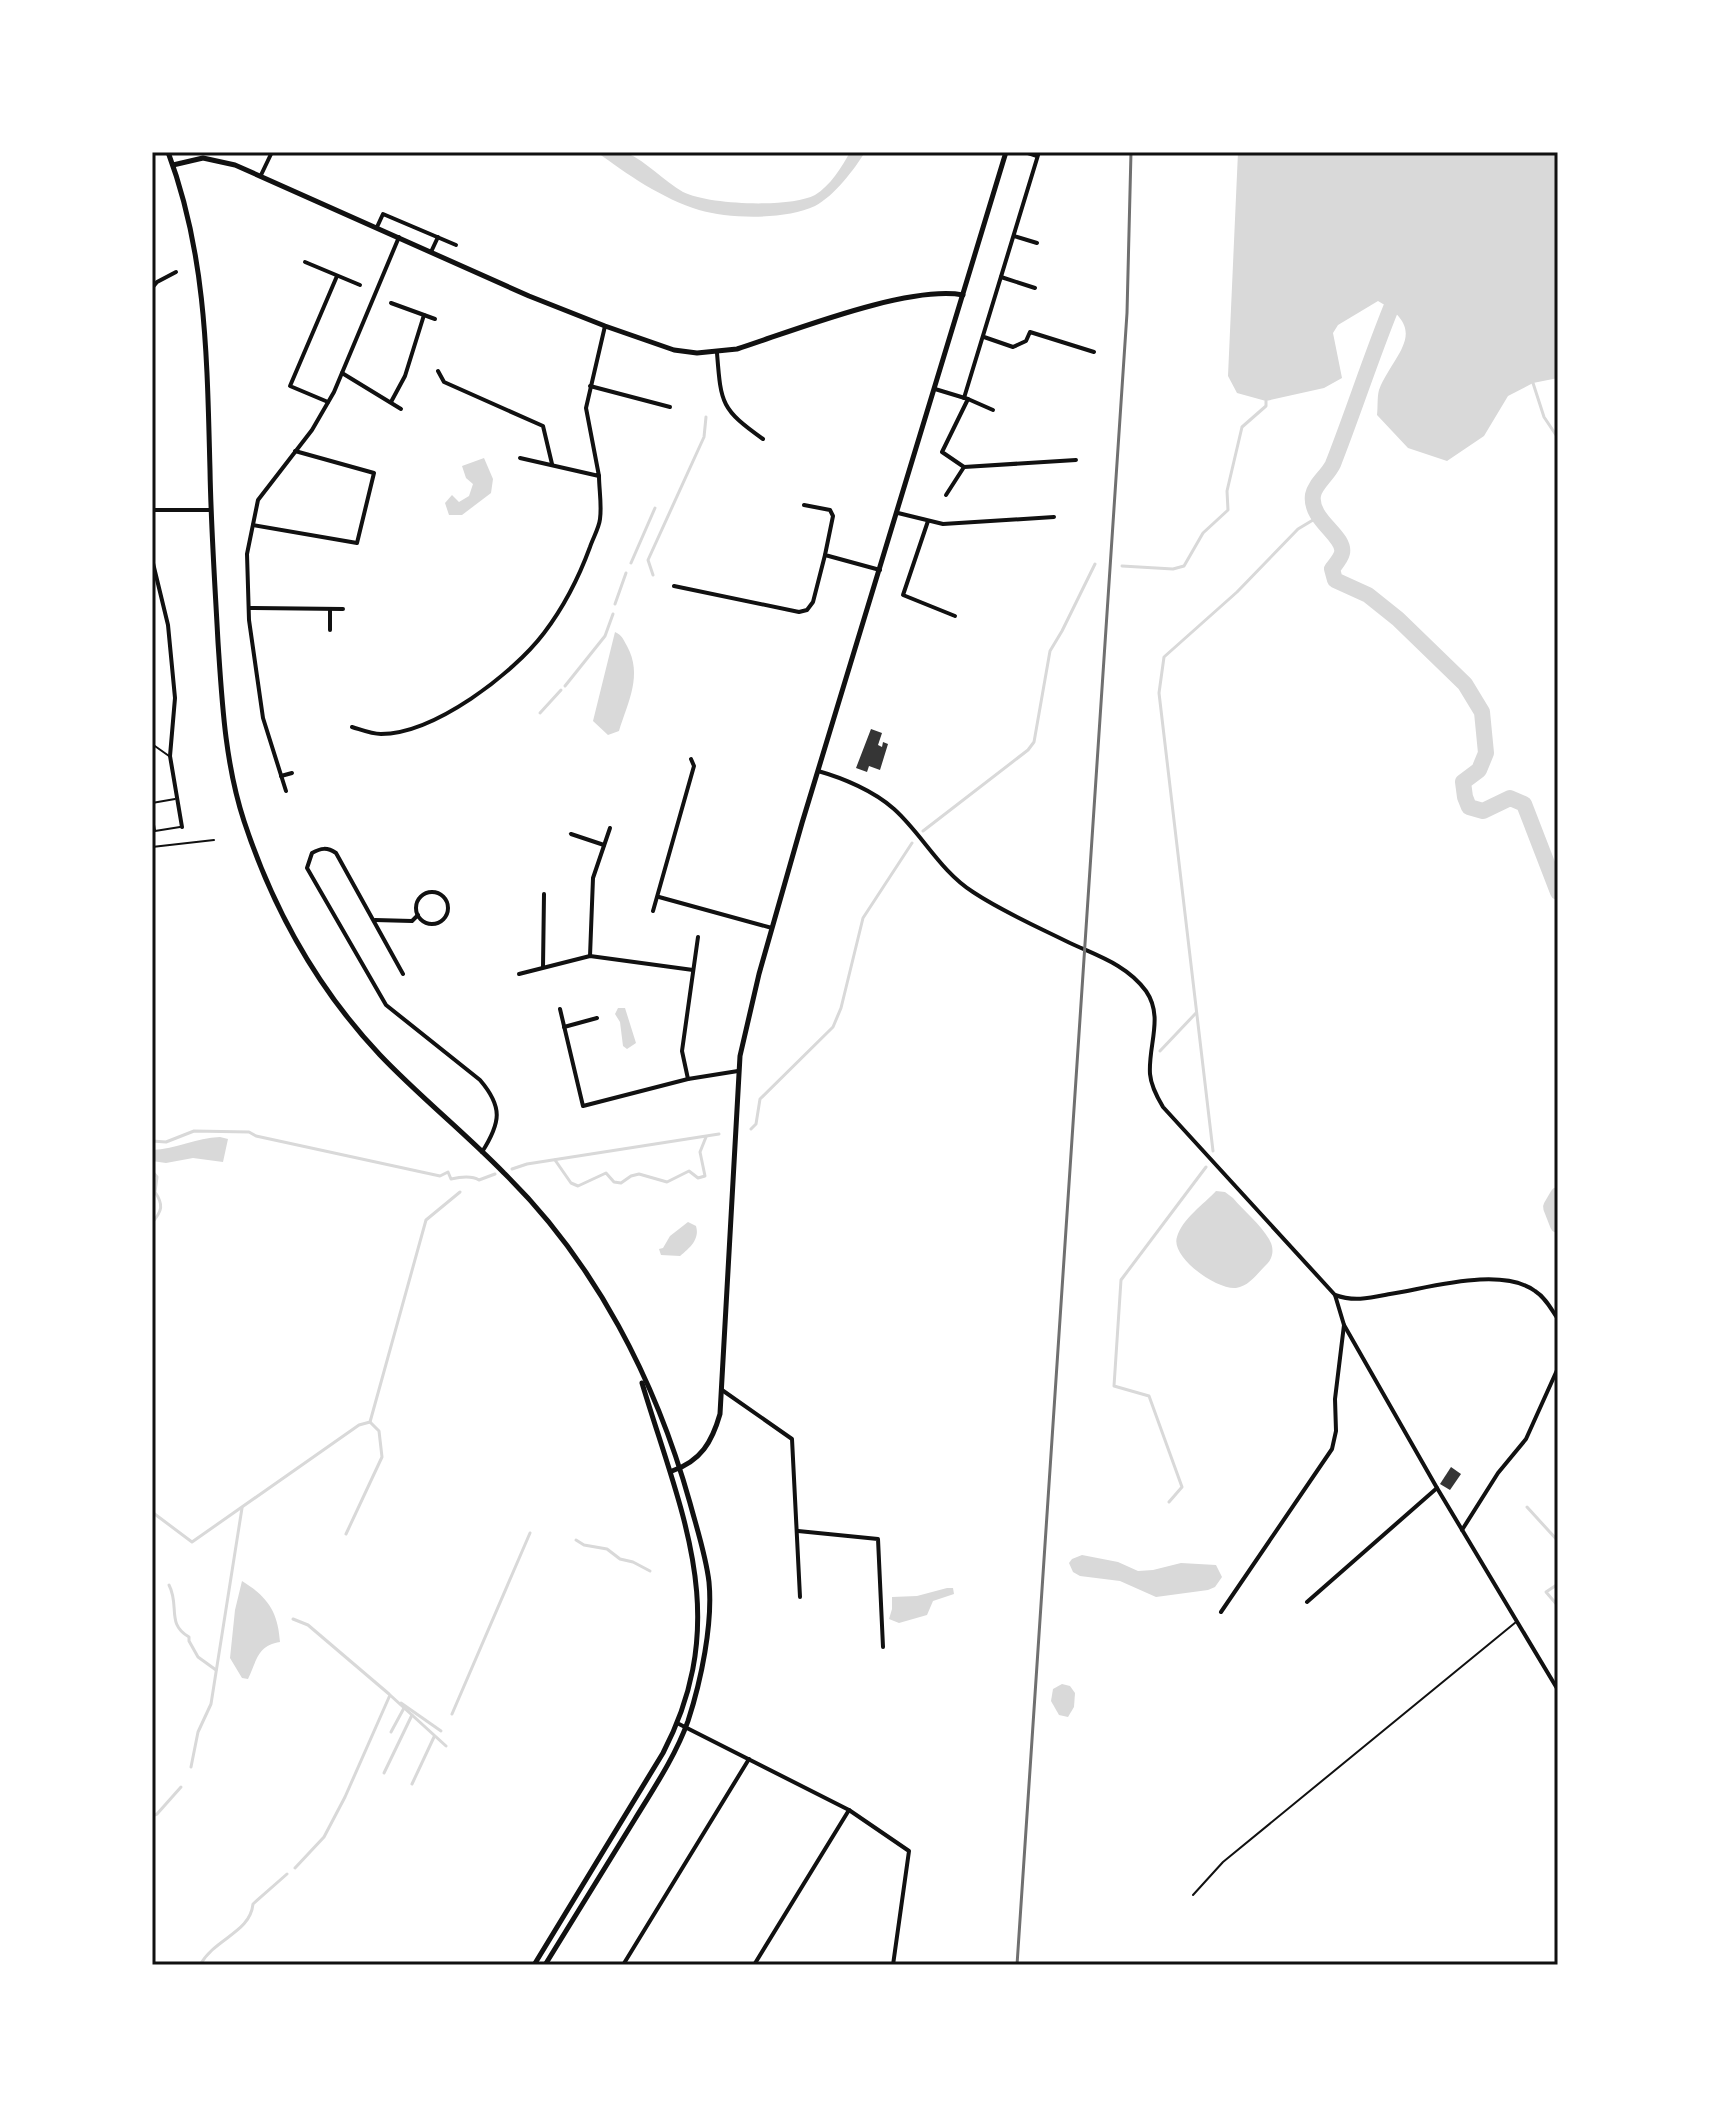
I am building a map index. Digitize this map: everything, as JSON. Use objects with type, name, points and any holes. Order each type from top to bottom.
[{"type":"main road","points":[[168,152],[189,215],[199,263],[207,361],[211,510],[222,700],[229,760],[262,875],[315,975],[375,1051],[542,1211],[576,1256],[616,1322],[662,1418],[680,1468],[709,1584],[708,1618],[698,1684],[686,1727],[650,1794],[545,1965]]},
{"type":"main road","points":[[672,1471],[701,1454],[713,1436],[720,1414],[738,1071],[772,928],[1006,152]]},
{"type":"main road","points":[[173,165],[192,159],[219,160],[261,175],[529,296],[666,348],[717,353],[863,308],[942,292],[963,295]]},
{"type":"main road","points":[[534,1965],[643,1789],[679,1724],[692,1676],[700,1618],[695,1563],[672,1471],[638,1367]]},
{"type":"street","points":[[261,175],[272,152]]},
{"type":"street","points":[[1025,152],[1038,154],[966,399],[942,452],[964,467],[1076,460]]},
{"type":"street","points":[[377,227],[383,214],[456,245]]},
{"type":"street","points":[[1014,236],[1037,243]]},
{"type":"street","points":[[286,791],[263,718],[249,608],[247,554],[258,500],[328,402],[399,237]]},
{"type":"street","points":[[431,252],[438,237]]},
{"type":"street","points":[[305,262],[360,285]]},
{"type":"street","points":[[152,288],[176,272]]},
{"type":"street","points":[[328,402],[290,386],[337,276]]},
{"type":"street","points":[[1001,277],[1035,288]]},
{"type":"street","points":[[391,303],[435,319]]},
{"type":"street","points":[[391,402],[405,376],[424,315]]},
{"type":"street","points":[[352,727],[385,734],[451,710],[489,687],[544,634],[582,568],[600,518],[599,476],[586,408],[605,326]]},
{"type":"street","points":[[984,337],[1013,347],[1026,341],[1030,332],[1094,352]]},
{"type":"street","points":[[717,353],[720,388],[725,402],[740,424],[763,439]]},
{"type":"street","points":[[438,371],[444,382],[543,426],[552,464]]},
{"type":"street","points":[[342,373],[401,409]]},
{"type":"street","points":[[590,386],[670,407]]},
{"type":"street","points":[[935,389],[972,399],[993,410]]},
{"type":"street","points":[[253,525],[357,543],[374,473],[295,451]]},
{"type":"street","points":[[520,458],[599,476]]},
{"type":"street","points":[[946,495],[964,467]]},
{"type":"street","points":[[674,586],[799,612],[807,610],[813,602],[833,516],[830,510],[804,505]]},
{"type":"street","points":[[152,510],[211,510]]},
{"type":"street","points":[[898,513],[943,524],[1054,517]]},
{"type":"street","points":[[928,521],[903,595],[955,616]]},
{"type":"street","points":[[825,555],[880,570]]},
{"type":"street","points":[[152,559],[169,635],[175,698],[170,756],[182,827]]},
{"type":"street","points":[[249,608],[343,609]]},
{"type":"street","points":[[330,609],[330,630]]},
{"type":"street","points":[[653,911],[694,766],[691,759]]},
{"type":"street","points":[[818,771],[865,791],[895,810],[953,877],[976,894],[1113,962],[1135,978],[1148,993],[1156,1025],[1150,1072],[1154,1090],[1163,1107],[1335,1295],[1344,1325],[1558,1690]]},
{"type":"street","points":[[281,776],[292,773]]},
{"type":"street","points":[[590,956],[593,878],[610,828]]},
{"type":"street","points":[[571,834],[604,845]]},
{"type":"street","points":[[403,974],[336,853],[321,849],[312,853],[307,868],[386,1005],[480,1080],[490,1092],[498,1120],[482,1152]]},
{"type":"street","points":[[374,920],[412,921],[418,915],[417,902],[426,893],[436,892],[446,900],[448,909],[442,920],[429,923],[418,915]]},
{"type":"street","points":[[543,968],[544,894]]},
{"type":"street","points":[[658,897],[772,928]]},
{"type":"street","points":[[688,1079],[682,1051],[698,937]]},
{"type":"street","points":[[519,974],[590,956],[693,970]]},
{"type":"street","points":[[560,1009],[583,1106],[688,1079],[738,1071]]},
{"type":"street","points":[[563,1027],[597,1018]]},
{"type":"street","points":[[1335,1295],[1356,1300],[1480,1280],[1506,1279],[1536,1291],[1558,1319]]},
{"type":"street","points":[[1221,1612],[1332,1449],[1344,1325]]},
{"type":"street","points":[[1462,1530],[1498,1473],[1526,1439],[1558,1368]]},
{"type":"street","points":[[722,1390],[792,1439],[800,1597]]},
{"type":"street","points":[[1307,1602],[1437,1488]]},
{"type":"street","points":[[798,1531],[878,1539],[883,1647]]},
{"type":"street","points":[[679,1724],[849,1810],[909,1851],[893,1965]]},
{"type":"street","points":[[623,1965],[749,1759]]},
{"type":"street","points":[[754,1965],[849,1810]]},
{"type":"lane","points":[[152,744],[170,756]]},
{"type":"lane","points":[[152,803],[176,799]]},
{"type":"lane","points":[[152,812],[155,831],[182,827]]},
{"type":"lane","points":[[1193,1895],[1223,1862],[1517,1622]]},
{"type":"path","points":[[152,847],[214,840]]},
{"type":"shaded area","points":[[597,152],[627,153],[676,188],[695,196],[730,202],[769,203],[815,195],[831,181],[850,152],[865,152],[843,182],[815,206],[789,214],[757,217],[712,213],[685,205],[645,185]]},
{"type":"shaded area","points":[[1238,152],[1558,152],[1558,378],[1533,383],[1508,396],[1484,436],[1447,461],[1408,448],[1377,415],[1379,390],[1399,354],[1406,333],[1403,322],[1378,301],[1338,325],[1333,333],[1342,378],[1324,388],[1266,401],[1237,393],[1228,376]]},
{"type":"shaded area","points":[[484,458],[493,479],[491,493],[462,515],[449,515],[445,503],[452,495],[459,502],[469,496],[473,484],[466,478],[462,466]]},
{"type":"shaded area","points":[[615,632],[622,638],[632,657],[634,678],[619,731],[608,735],[593,721]]},
{"type":"shaded area","points":[[618,1008],[625,1008],[636,1043],[627,1049],[623,1046],[620,1022],[615,1014]]},
{"type":"shaded area","points":[[220,1137],[228,1139],[223,1162],[193,1158],[166,1163],[152,1161],[152,1150]]},
{"type":"shaded area","points":[[1216,1191],[1225,1192],[1233,1198],[1261,1228],[1272,1246],[1268,1263],[1241,1287],[1228,1287],[1207,1278],[1188,1262],[1177,1245],[1177,1237],[1184,1224]]},
{"type":"shaded area","points":[[688,1222],[696,1226],[697,1231],[691,1246],[680,1256],[661,1255],[659,1249]]},
{"type":"shaded area","points":[[1082,1555],[1118,1562],[1138,1571],[1181,1563],[1216,1565],[1222,1577],[1215,1587],[1208,1590],[1156,1597],[1120,1581],[1080,1576],[1073,1572],[1069,1563]]},
{"type":"shaded area","points":[[242,1581],[270,1606],[277,1622],[280,1642],[262,1651],[248,1679],[242,1678],[230,1658],[235,1610]]},
{"type":"shaded area","points":[[953,1588],[954,1594],[933,1601],[927,1615],[899,1623],[889,1619],[892,1597],[917,1596]]},
{"type":"shaded area","points":[[1062,1684],[1070,1686],[1075,1693],[1074,1707],[1068,1717],[1059,1715],[1051,1701],[1053,1689]]},
{"type":"building","points":[[871,729],[882,733],[878,745],[882,747],[883,742],[888,744],[880,770],[869,766],[867,772],[856,768]]},
{"type":"building","points":[[1451,1467],[1461,1474],[1450,1490],[1440,1484]]},
{"type":"waterway","points":[[1391,308],[1333,464],[1316,487],[1313,504],[1342,547],[1341,555],[1332,569],[1335,580],[1368,595],[1398,619],[1465,684],[1482,712],[1486,753],[1479,770],[1463,782],[1469,807],[1483,811],[1510,798],[1524,804],[1558,892]]},
{"type":"waterway","points":[[1533,383],[1544,417],[1558,438]]},
{"type":"waterway","points":[[1122,566],[1173,569],[1184,566],[1203,533],[1228,510],[1227,491],[1242,427],[1266,406],[1266,401]]},
{"type":"waterway","points":[[653,575],[648,560],[704,437],[706,417]]},
{"type":"waterway","points":[[631,563],[655,508]]},
{"type":"waterway","points":[[1213,1151],[1159,693],[1164,657],[1237,592],[1298,529],[1318,517]]},
{"type":"waterway","points":[[923,831],[1028,750],[1034,742],[1050,651],[1095,564]]},
{"type":"waterway","points":[[615,604],[626,573]]},
{"type":"waterway","points":[[565,686],[605,636],[613,614]]},
{"type":"waterway","points":[[540,713],[561,690]]},
{"type":"waterway","points":[[751,1129],[756,1124],[760,1099],[833,1027],[841,1008],[863,918],[912,843]]},
{"type":"waterway","points":[[1160,1051],[1196,1013]]},
{"type":"waterway","points":[[152,1141],[166,1142],[194,1131],[249,1132],[440,1176],[448,1172],[451,1179],[469,1177],[479,1180],[495,1174]]},
{"type":"waterway","points":[[512,1169],[527,1164],[719,1134]]},
{"type":"waterway","points":[[555,1160],[571,1183],[578,1186],[606,1173],[614,1182],[621,1183],[639,1174],[667,1182],[689,1171],[698,1178],[705,1176],[700,1152],[706,1137]]},
{"type":"waterway","points":[[1169,1502],[1182,1487],[1149,1396],[1114,1386],[1121,1280],[1206,1167]]},
{"type":"waterway","points":[[152,1171],[157,1177],[155,1192],[161,1204],[152,1223]]},
{"type":"waterway","points":[[152,1512],[192,1542],[359,1425],[370,1422],[426,1220],[460,1192]]},
{"type":"waterway","points":[[1558,1195],[1551,1207],[1558,1225]]},
{"type":"waterway","points":[[346,1534],[382,1457],[379,1431],[370,1422]]},
{"type":"waterway","points":[[1527,1507],[1558,1541]]},
{"type":"waterway","points":[[191,1767],[198,1732],[211,1704],[242,1508]]},
{"type":"waterway","points":[[452,1714],[530,1533]]},
{"type":"waterway","points":[[576,1540],[584,1545],[607,1549],[620,1559],[650,1571]]},
{"type":"waterway","points":[[1558,1584],[1546,1592],[1558,1606]]},
{"type":"waterway","points":[[169,1585],[178,1626],[189,1637],[198,1657],[216,1670]]},
{"type":"waterway","points":[[293,1619],[308,1625],[389,1694]]},
{"type":"waterway","points":[[295,1868],[324,1837],[390,1695],[446,1746]]},
{"type":"waterway","points":[[401,1703],[441,1731]]},
{"type":"waterway","points":[[391,1732],[404,1708]]},
{"type":"waterway","points":[[384,1773],[412,1715]]},
{"type":"waterway","points":[[412,1784],[434,1737]]},
{"type":"waterway","points":[[152,1816],[181,1787]]},
{"type":"waterway","points":[[200,1965],[214,1948],[246,1922],[253,1904],[287,1874]]},
{"type":"railway","points":[[1017,1965],[1127,313],[1131,152]]}]
